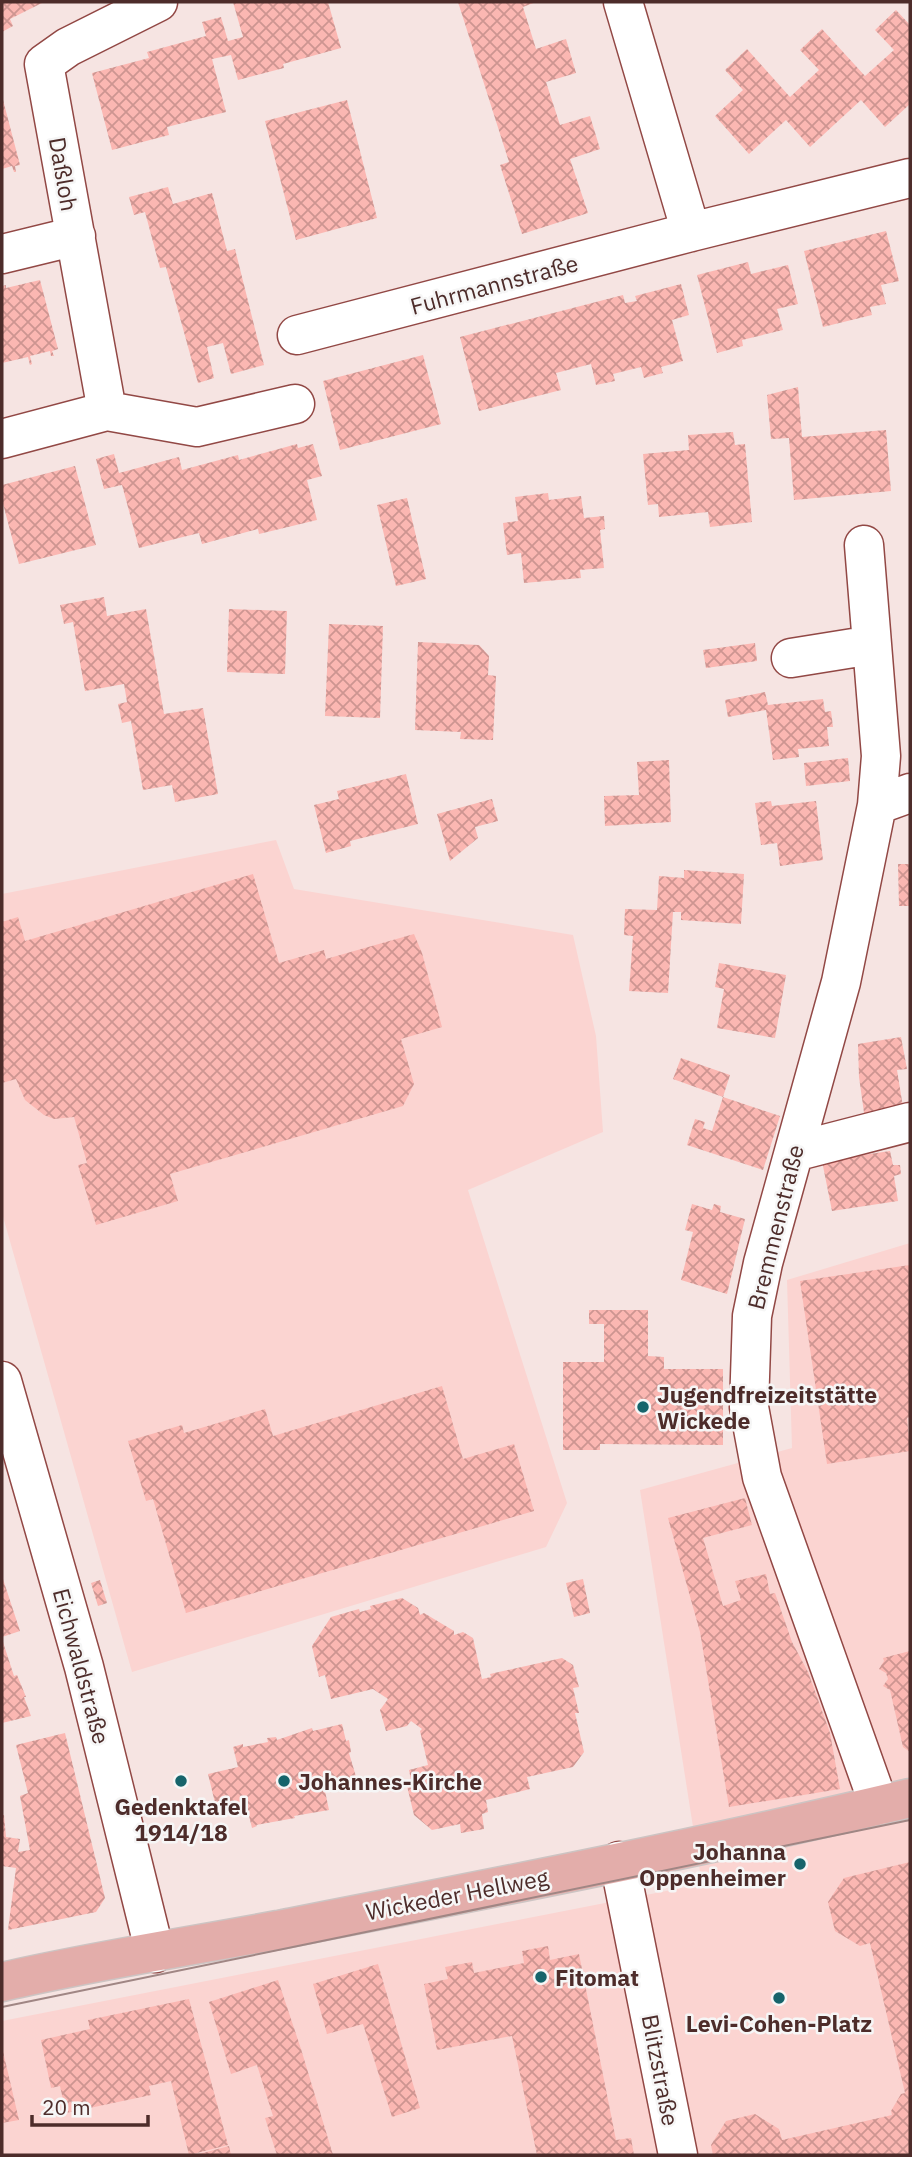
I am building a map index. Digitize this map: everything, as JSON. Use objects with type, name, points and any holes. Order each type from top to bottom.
[{"type":"main road","name":"Wickeder Hellweg","points":[[2,1982],[619,1861],[895,1802]]},
{"type":"street","name":"Daßloh","points":[[107,411],[44,64],[68,47],[158,2]]},
{"type":"street","points":[[623,2],[691,232]]},
{"type":"street","name":"Fuhrmannstraße","points":[[297,335],[910,178]]},
{"type":"street","points":[[2,254],[76,236]]},
{"type":"street","points":[[2,439],[107,411],[197,427],[295,404]]},
{"type":"street","name":"Bremmenstraße","points":[[864,545],[881,756],[893,799],[763,1263],[752,1316],[749,1407],[762,1477],[895,1802]]},
{"type":"street","points":[[791,658],[872,645]]},
{"type":"street","points":[[794,1152],[910,1122]]},
{"type":"street","name":"Eichwaldstraße","points":[[2,1381],[84,1667],[155,1953]]},
{"type":"street","name":"Blitzstraße","points":[[619,1861],[678,2155]]},
{"type":"shaded area","points":[[276,840],[294,889],[573,935],[596,1036],[603,1132],[468,1190],[567,1503],[546,1547],[132,1672],[2,1213],[2,894]]},
{"type":"shaded area","points":[[910,1243],[910,2155],[2,2155],[2,2021],[702,1884],[640,1490],[792,1448],[787,1280]]},
{"type":"building","points":[[2,2],[44,2],[10,19],[13,26],[2,32]]},
{"type":"building","points":[[233,2],[328,2],[341,48],[283,64],[284,68],[238,80],[231,55],[212,59],[226,112],[167,127],[169,135],[112,150],[92,73],[149,58],[147,52],[206,36],[202,22],[221,17],[228,41],[243,37]]},
{"type":"building","points":[[458,2],[536,2],[523,7],[536,49],[566,39],[576,73],[546,82],[560,125],[590,116],[600,149],[570,159],[588,213],[522,234],[500,165],[509,162]]},
{"type":"building","points":[[896,10],[910,25],[910,104],[885,127],[861,100],[810,147],[786,120],[749,154],[715,116],[743,90],[725,70],[747,49],[790,97],[819,70],[800,50],[822,29],[865,76],[894,50],[875,30]]},
{"type":"building","points":[[2,96],[20,165],[15,166],[16,172],[12,166],[2,169]]},
{"type":"building","points":[[347,100],[377,218],[296,240],[265,121]]},
{"type":"building","points":[[168,187],[173,204],[212,193],[227,251],[235,249],[264,365],[231,374],[223,343],[207,347],[214,378],[198,383],[166,267],[160,268],[145,212],[134,215],[129,197]]},
{"type":"building","points":[[886,231],[899,281],[881,285],[886,304],[870,307],[872,315],[823,327],[804,251]]},
{"type":"building","points":[[748,262],[751,274],[788,265],[798,304],[777,309],[783,330],[742,340],[743,346],[717,353],[697,275]]},
{"type":"building","points":[[40,280],[58,349],[52,351],[54,356],[51,356],[50,351],[30,356],[30,365],[28,357],[2,363],[2,286],[6,285],[6,288]]},
{"type":"building","points":[[681,284],[689,315],[672,320],[683,361],[661,367],[663,373],[644,378],[641,367],[613,374],[615,381],[596,385],[591,364],[556,373],[561,390],[479,411],[460,337],[623,295],[625,303],[637,301],[635,296]]},
{"type":"building","points":[[423,355],[441,424],[340,450],[323,381]]},
{"type":"building","points":[[798,387],[802,437],[886,430],[891,491],[794,500],[789,438],[771,439],[767,395]]},
{"type":"building","points":[[733,432],[735,445],[745,444],[752,522],[710,527],[708,512],[659,517],[658,504],[648,505],[643,454],[689,450],[688,435]]},
{"type":"building","points":[[297,444],[298,448],[313,444],[322,476],[307,480],[317,520],[259,534],[258,529],[202,544],[199,533],[139,548],[122,485],[104,489],[96,459],[114,454],[119,473],[179,457],[182,470],[238,455],[239,460]]},
{"type":"building","points":[[75,466],[96,545],[19,564],[2,500],[2,485]]},
{"type":"building","points":[[548,493],[549,500],[581,496],[584,518],[604,516],[605,529],[600,530],[604,568],[580,570],[581,578],[524,583],[521,553],[507,555],[503,523],[518,521],[515,497]]},
{"type":"building","points":[[407,498],[426,579],[396,586],[377,505]]},
{"type":"building","points":[[104,597],[107,616],[146,609],[164,714],[203,708],[218,794],[175,802],[172,785],[143,790],[131,721],[122,723],[118,704],[127,702],[124,684],[85,691],[73,622],[64,624],[60,605]]},
{"type":"building","points":[[229,609],[287,611],[285,674],[227,672]]},
{"type":"building","points":[[329,624],[383,626],[380,718],[325,716]]},
{"type":"building","points":[[418,642],[479,645],[489,656],[488,675],[496,676],[493,740],[460,739],[461,732],[415,730]]},
{"type":"building","points":[[755,643],[757,661],[706,668],[703,650]]},
{"type":"building","points":[[765,692],[768,705],[823,699],[825,712],[831,711],[833,727],[827,727],[829,746],[798,749],[799,757],[773,760],[766,710],[728,717],[725,700]]},
{"type":"building","points":[[848,758],[850,781],[806,786],[804,763]]},
{"type":"building","points":[[669,760],[671,822],[605,826],[604,796],[639,795],[637,762]]},
{"type":"building","points":[[406,774],[418,824],[350,841],[351,846],[326,853],[314,805],[339,799],[337,791]]},
{"type":"building","points":[[492,799],[498,821],[475,827],[478,838],[450,861],[437,814]]},
{"type":"building","points":[[771,801],[772,806],[816,801],[823,860],[780,866],[777,843],[761,845],[755,803]]},
{"type":"building","points":[[898,864],[910,864],[910,906],[899,906]]},
{"type":"building","points":[[684,870],[744,874],[741,924],[681,920],[681,912],[673,912],[668,993],[629,991],[633,936],[624,935],[625,909],[657,910],[659,876],[684,878]]},
{"type":"building","points":[[253,874],[279,963],[324,950],[326,959],[414,934],[422,953],[442,1027],[401,1039],[414,1084],[403,1106],[170,1174],[178,1201],[96,1225],[78,1165],[87,1163],[74,1117],[54,1119],[44,1115],[25,1100],[16,1079],[2,1083],[2,922],[18,917],[25,941]]},
{"type":"building","points":[[719,963],[786,975],[775,1038],[717,1028],[724,989],[715,987]]},
{"type":"building","points":[[901,1037],[907,1069],[897,1070],[904,1113],[865,1120],[858,1044]]},
{"type":"building","points":[[681,1058],[730,1075],[723,1097],[673,1079]]},
{"type":"building","points":[[723,1097],[780,1116],[763,1170],[687,1145],[695,1119],[705,1122],[703,1128],[712,1131]]},
{"type":"building","points":[[890,1151],[893,1165],[900,1165],[901,1174],[894,1176],[898,1201],[832,1211],[822,1161]]},
{"type":"building","points":[[692,1204],[712,1210],[714,1204],[721,1206],[720,1212],[745,1219],[727,1294],[681,1280],[693,1232],[685,1230]]},
{"type":"building","points":[[910,1265],[910,1417],[907,1418],[910,1451],[827,1464],[800,1281]]},
{"type":"building","name":"Jugendfreizeitstätte Wickede","points":[[589,1310],[648,1310],[648,1356],[664,1357],[664,1369],[723,1369],[723,1445],[600,1444],[600,1450],[563,1450],[563,1362],[604,1362],[604,1324],[589,1324]]},
{"type":"building","points":[[442,1386],[463,1459],[514,1444],[534,1511],[186,1613],[153,1499],[146,1501],[128,1441],[182,1425],[184,1433],[265,1409],[273,1436]]},
{"type":"building","points":[[745,1498],[752,1525],[703,1538],[723,1606],[741,1600],[735,1581],[766,1574],[770,1594],[775,1593],[830,1733],[840,1789],[729,1807],[700,1632],[668,1518]]},
{"type":"building","points":[[2,1576],[20,1631],[2,1637]]},
{"type":"building","points":[[583,1579],[590,1613],[574,1617],[566,1583]]},
{"type":"building","points":[[100,1580],[107,1603],[98,1606],[91,1583]]},
{"type":"building","points":[[402,1598],[418,1608],[420,1615],[424,1613],[454,1631],[454,1635],[463,1632],[473,1638],[482,1679],[491,1677],[490,1674],[562,1658],[573,1665],[579,1687],[573,1688],[579,1713],[575,1713],[584,1752],[573,1767],[527,1777],[530,1789],[486,1800],[488,1812],[482,1814],[484,1829],[461,1833],[460,1824],[432,1830],[414,1815],[407,1786],[412,1785],[409,1770],[428,1765],[420,1731],[422,1729],[411,1721],[407,1726],[386,1731],[380,1710],[388,1699],[373,1689],[331,1699],[325,1675],[319,1677],[312,1646],[331,1617],[359,1609],[360,1612],[371,1609],[370,1606]]},
{"type":"building","points":[[2,1639],[31,1716],[2,1723]]},
{"type":"building","points":[[910,1651],[910,1752],[903,1747],[890,1690],[883,1686],[888,1679],[886,1673],[879,1669],[883,1658]]},
{"type":"building","name":"Johannes-Kirche","points":[[342,1724],[346,1741],[349,1740],[349,1753],[360,1790],[350,1792],[349,1786],[325,1791],[329,1810],[294,1816],[295,1818],[252,1828],[246,1804],[240,1805],[241,1808],[217,1811],[208,1774],[238,1767],[233,1747],[268,1742],[267,1738],[276,1737],[277,1740],[312,1728],[313,1731]]},
{"type":"building","points":[[65,1733],[105,1898],[96,1912],[8,1930],[16,1868],[2,1866],[2,1815],[6,1837],[20,1839],[18,1852],[30,1850],[20,1796],[28,1793],[16,1745]]},
{"type":"building","points":[[910,1862],[910,2155],[713,2155],[711,2145],[726,2121],[755,2114],[779,2129],[782,2140],[892,2115],[891,2111],[901,2094],[905,2093],[870,1943],[860,1946],[835,1931],[828,1902],[844,1878]]},
{"type":"building","points":[[548,1946],[550,1960],[579,1954],[616,2140],[631,2138],[634,2155],[537,2155],[512,2036],[437,2050],[424,1984],[448,1979],[445,1967],[472,1962],[474,1973],[524,1963],[522,1951]]},
{"type":"building","points":[[378,1964],[420,2108],[392,2117],[363,2024],[327,2034],[313,1984]]},
{"type":"building","points":[[278,1980],[333,2155],[277,2155],[265,2118],[273,2116],[257,2065],[231,2074],[209,2002]]},
{"type":"building","points":[[189,1999],[228,2145],[189,2155],[171,2081],[149,2086],[151,2095],[66,2113],[60,2086],[51,2088],[41,2040],[90,2029],[88,2020]]},
{"type":"building","points":[[2,2047],[19,2120],[2,2123]]},
{"type":"building","points":[[229,2146],[231,2155],[199,2155],[199,2154]]},
{"type":"tram line","points":[[2,2007],[910,1820]]},
{"type":"place","name":"Jugendfreizeitstätte Wickede","points":[[643,1407]]},
{"type":"place","name":"Gedenktafel 1914/18","points":[[181,1781]]},
{"type":"place","name":"Johannes-Kirche","points":[[284,1781]]},
{"type":"place","name":"Johanna Oppenheimer","points":[[800,1864]]},
{"type":"place","name":"Fitomat","points":[[541,1977]]},
{"type":"place","name":"Levi-Cohen-Platz","points":[[779,1998]]}]
